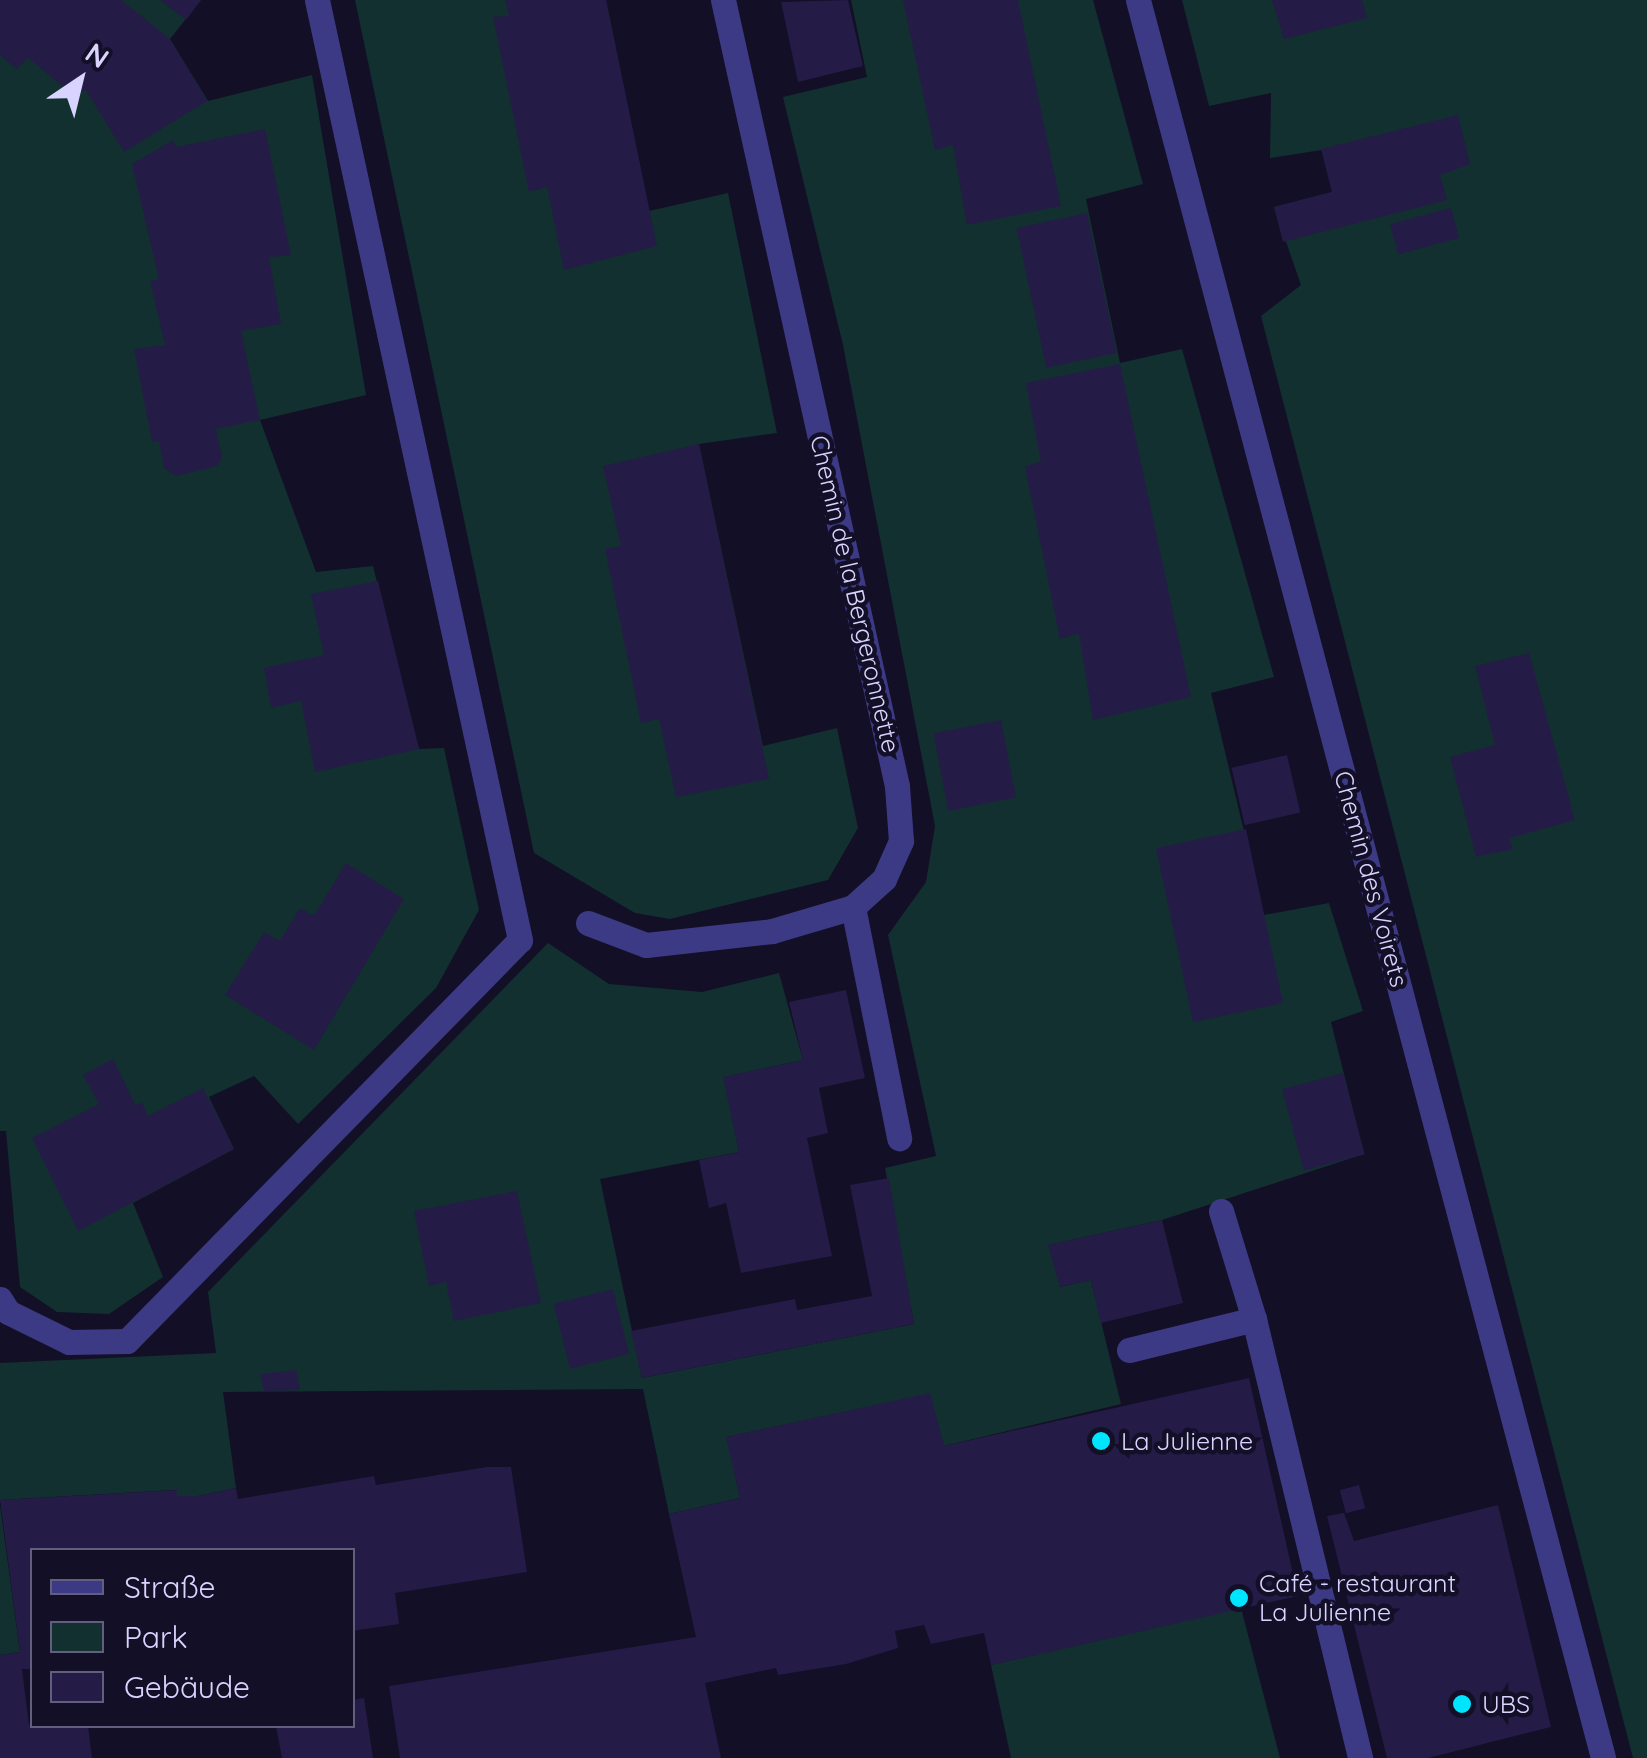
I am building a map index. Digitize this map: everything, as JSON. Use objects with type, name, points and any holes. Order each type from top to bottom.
[{"type":"street","points":[[0,1299],[8,1312],[69,1342],[127,1341],[520,940],[318,0]]},
{"type":"street","name":"Chemin de la Bergeronnette","points":[[588,923],[646,945],[772,930],[853,907],[884,880],[902,841],[897,786],[723,0]]},
{"type":"street","name":"Chemin des Voirets","points":[[1138,0],[1603,1758]]},
{"type":"street","points":[[853,907],[899,1138]]},
{"type":"street","points":[[1221,1211],[1254,1318],[1360,1758]]},
{"type":"street","points":[[1129,1350],[1254,1318]]},
{"type":"green space","points":[[0,0],[201,0],[170,39],[208,101],[312,75],[366,395],[260,420],[316,572],[373,566],[419,749],[444,748],[479,910],[436,988],[298,1124],[254,1076],[209,1097],[234,1149],[133,1203],[163,1277],[109,1314],[57,1312],[20,1287],[6,1131],[0,1131]]},
{"type":"green space","points":[[355,0],[606,0],[649,211],[728,193],[777,433],[699,444],[763,746],[837,728],[858,828],[828,880],[670,919],[635,913],[534,853]]},
{"type":"green space","points":[[851,0],[1093,0],[1143,184],[1086,199],[1120,363],[1182,349],[1274,677],[1211,693],[1264,915],[1329,903],[1363,1011],[1331,1022],[1364,1154],[1162,1220],[1049,1245],[1060,1287],[1091,1280],[1121,1404],[944,1446],[929,1394],[727,1437],[740,1498],[669,1514],[643,1389],[223,1392],[236,1488],[198,1496],[177,1496],[176,1490],[0,1500],[0,1363],[216,1353],[208,1292],[548,943],[609,984],[702,992],[779,973],[803,1060],[724,1077],[739,1152],[600,1179],[642,1378],[914,1324],[885,1168],[936,1156],[888,935],[926,882],[935,826],[843,345],[783,97],[867,77]]},
{"type":"green space","points":[[1182,0],[1647,0],[1647,1758],[1633,1758],[1261,316],[1301,285],[1274,207],[1332,192],[1322,150],[1270,158],[1271,93],[1209,106]]},
{"type":"green space","points":[[0,1505],[20,1652],[0,1655]]},
{"type":"green space","points":[[1241,1608],[1280,1758],[1011,1758],[991,1665]]},
{"type":"building","points":[[0,0],[121,0],[170,39],[207,101],[124,152],[86,90],[74,95],[28,58],[17,69],[0,55]]},
{"type":"building","points":[[160,0],[201,0],[186,20]]},
{"type":"building","points":[[505,0],[606,0],[657,246],[564,270],[547,187],[529,192],[493,17],[509,16]]},
{"type":"building","points":[[848,0],[863,66],[798,82],[781,2]]},
{"type":"building","points":[[903,0],[1018,0],[1061,206],[967,225],[953,145],[935,150]]},
{"type":"building","points":[[1272,0],[1362,0],[1367,18],[1284,39]]},
{"type":"building","points":[[1458,115],[1470,164],[1440,175],[1447,200],[1283,242],[1274,207],[1332,192],[1321,149]]},
{"type":"building","points":[[265,129],[291,255],[269,257],[281,324],[241,331],[260,420],[216,429],[222,457],[217,466],[176,476],[164,468],[159,441],[152,442],[134,349],[165,345],[150,281],[159,279],[132,164],[173,140],[176,147]]},
{"type":"building","points":[[1451,208],[1459,238],[1398,254],[1390,224]]},
{"type":"building","points":[[1087,213],[1117,353],[1046,368],[1017,228]]},
{"type":"building","points":[[1120,364],[1191,697],[1093,720],[1079,634],[1060,639],[1025,467],[1041,461],[1026,383]]},
{"type":"building","points":[[699,444],[769,779],[676,797],[659,719],[641,723],[605,549],[621,546],[603,466]]},
{"type":"building","points":[[378,581],[419,749],[315,772],[301,701],[271,708],[264,668],[324,655],[311,594]]},
{"type":"building","points":[[1529,653],[1575,820],[1509,838],[1513,849],[1476,857],[1450,757],[1495,745],[1475,666]]},
{"type":"building","points":[[1001,720],[1016,798],[948,811],[933,733]]},
{"type":"building","points":[[1287,755],[1300,812],[1245,825],[1231,768]]},
{"type":"building","points":[[1246,829],[1283,1003],[1193,1022],[1156,848]]},
{"type":"building","points":[[346,863],[404,899],[314,1050],[225,995],[264,932],[280,941],[300,908],[314,916]]},
{"type":"building","points":[[846,990],[865,1078],[819,1088],[828,1133],[807,1138],[832,1256],[741,1273],[726,1203],[709,1208],[699,1160],[739,1152],[723,1077],[803,1060],[789,1002]]},
{"type":"building","points":[[113,1059],[136,1106],[142,1102],[148,1116],[203,1088],[234,1149],[78,1231],[32,1138],[99,1104],[83,1075]]},
{"type":"building","points":[[1343,1073],[1365,1154],[1304,1170],[1282,1089]]},
{"type":"building","points":[[889,1178],[914,1324],[642,1378],[631,1331],[795,1299],[797,1310],[872,1296],[850,1185]]},
{"type":"building","points":[[517,1191],[541,1303],[454,1321],[446,1282],[429,1286],[414,1211]]},
{"type":"building","points":[[1162,1220],[1183,1303],[1101,1323],[1091,1280],[1060,1287],[1048,1245]]},
{"type":"building","points":[[613,1289],[629,1354],[570,1369],[554,1304]]},
{"type":"building","points":[[296,1370],[300,1390],[264,1391],[260,1374]]},
{"type":"building","points":[[1249,1378],[1298,1596],[991,1665],[984,1633],[931,1644],[924,1625],[895,1631],[898,1648],[846,1664],[778,1675],[776,1668],[705,1683],[721,1758],[400,1758],[389,1686],[696,1637],[669,1514],[740,1498],[726,1437],[930,1393],[944,1446]]},
{"type":"building","points":[[487,1467],[511,1467],[527,1572],[395,1593],[399,1624],[355,1631],[355,1548],[30,1548],[30,1669],[22,1669],[29,1725],[88,1728],[92,1758],[0,1758],[0,1655],[20,1652],[0,1500],[177,1490],[177,1496],[198,1496],[236,1488],[238,1499],[374,1476],[376,1485]]},
{"type":"building","points":[[1359,1485],[1365,1508],[1346,1513],[1340,1490]]},
{"type":"building","points":[[1498,1505],[1551,1727],[1428,1758],[1387,1758],[1327,1516],[1344,1513],[1354,1541]]},
{"type":"building","points":[[364,1698],[373,1758],[282,1758],[276,1728],[355,1728],[355,1700]]},
{"type":"place","name":"La Julienne","points":[[1101,1441]]},
{"type":"place","name":"Café - restaurant La Julienne","points":[[1239,1598]]},
{"type":"place","name":"UBS","points":[[1462,1704]]}]
